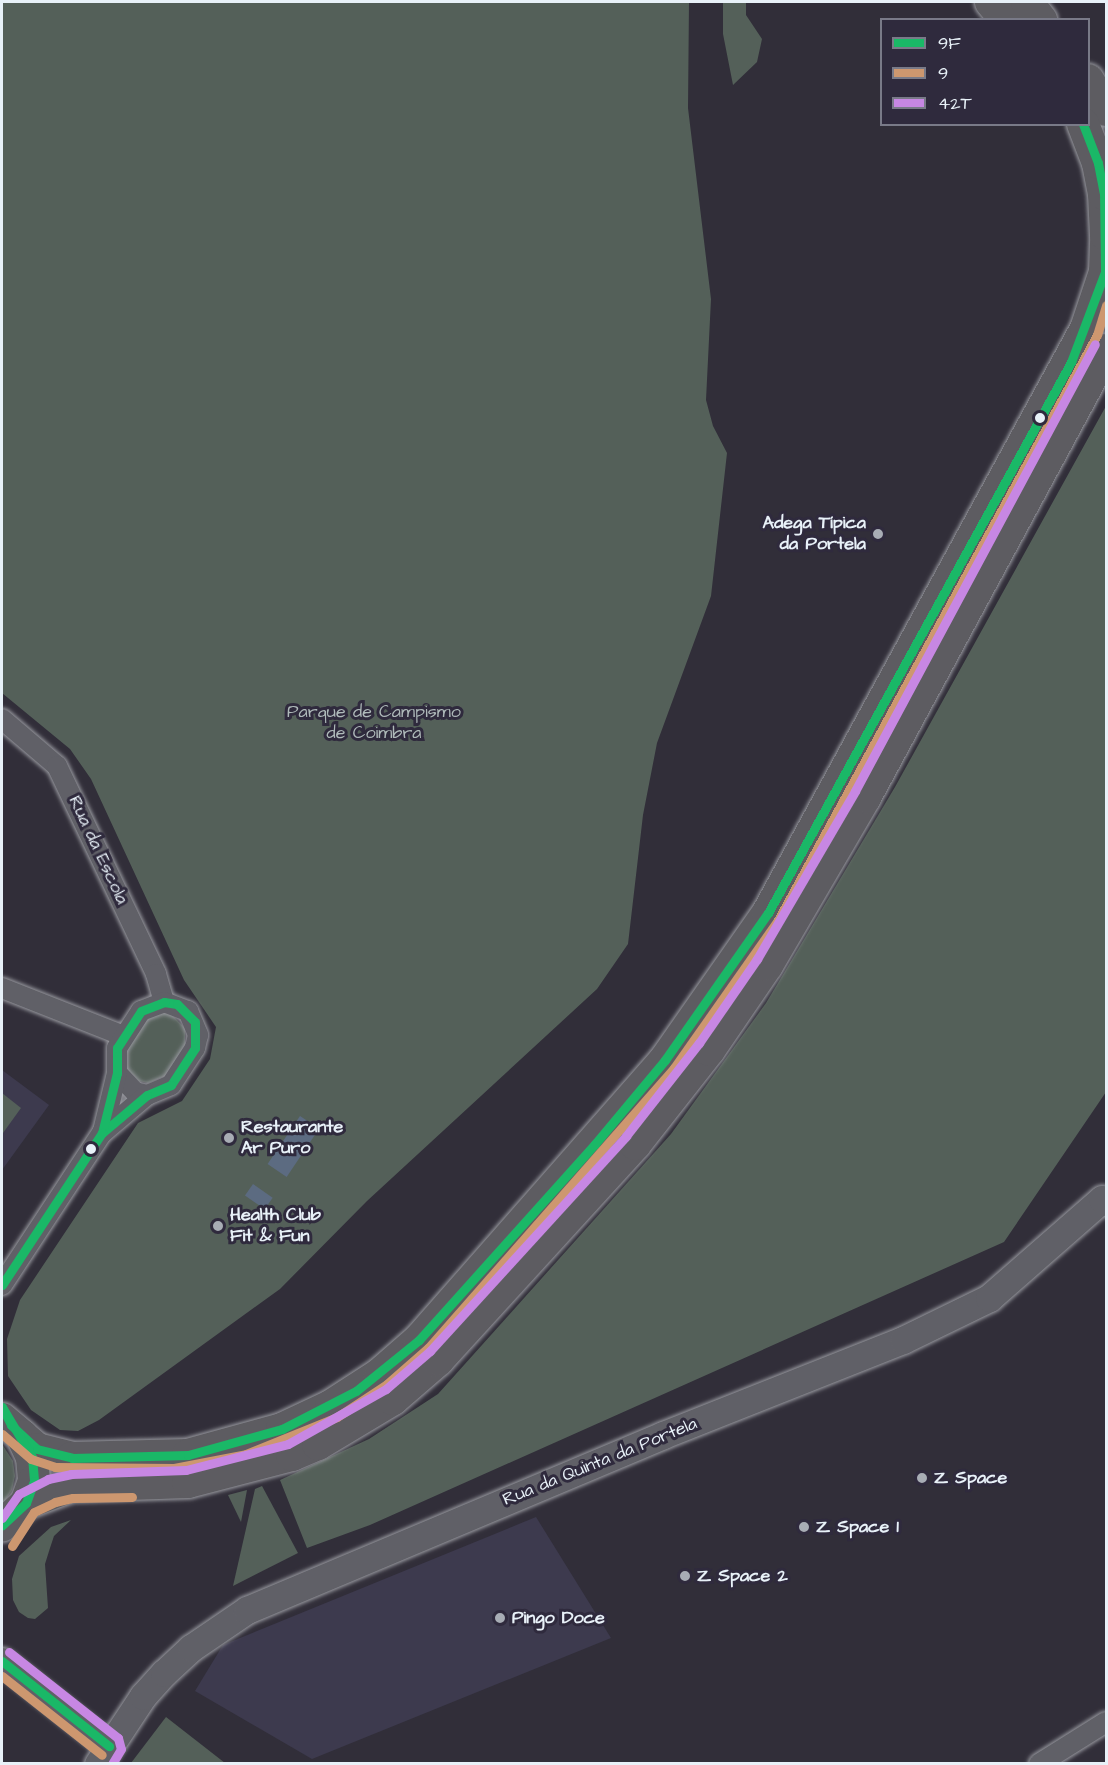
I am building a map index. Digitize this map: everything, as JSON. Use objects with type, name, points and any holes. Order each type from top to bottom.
[{"type":"main road","points":[[991,2],[1004,18]]},
{"type":"main road","points":[[1027,2],[1039,18]]},
{"type":"main road","points":[[1090,82],[1107,110]]},
{"type":"main road","points":[[9,1422],[37,1449],[72,1458],[188,1455],[282,1429],[330,1406],[380,1374],[452,1306],[665,1060],[768,913],[1086,329],[1105,272],[1106,234],[1102,184],[1084,126]]},
{"type":"main road","points":[[10,1522],[72,1486],[188,1482],[292,1455],[326,1440],[393,1399],[438,1360],[635,1144],[709,1050],[767,965],[828,866],[1107,350]]},
{"type":"main road","points":[[9,1422],[32,1457],[34,1481],[10,1522]]},
{"type":"street","name":"Rua da Escola","points":[[2,719],[57,766],[156,974],[164,1002]]},
{"type":"street","points":[[2,988],[124,1036]]},
{"type":"street","points":[[2,1285],[102,1133],[147,1095],[171,1085],[195,1048],[198,1035],[188,1011],[164,1002],[141,1011],[124,1036],[114,1061],[117,1074],[102,1133]]},
{"type":"street","points":[[117,1074],[135,1092],[147,1095]]},
{"type":"street","name":"Rua da Quinta da Portela","points":[[103,1755],[164,1672],[191,1648],[247,1610],[663,1435],[903,1340],[989,1298],[1105,1197]]},
{"type":"street","points":[[2,1661],[103,1755]]},
{"type":"street","points":[[1040,1764],[1107,1722]]},
{"type":"shaded area","points":[[2,1070],[49,1105],[2,1170]]},
{"type":"shaded area","points":[[536,1517],[611,1638],[312,1759],[195,1691],[223,1645]]},
{"type":"green space","name":"Parque de Campismo de Coimbra","points":[[2,2],[689,2],[688,108],[711,299],[706,400],[713,426],[727,453],[711,596],[657,743],[643,815],[628,944],[597,989],[367,1201],[280,1289],[99,1420],[78,1431],[60,1430],[31,1410],[8,1376],[7,1339],[20,1300],[138,1123],[182,1101],[210,1059],[216,1027],[184,980],[91,779],[70,749],[2,693]]},
{"type":"green space","points":[[723,2],[746,2],[746,15],[762,39],[757,62],[733,85],[723,34]]},
{"type":"green space","points":[[1106,406],[1106,1092],[1004,1242],[370,1525],[307,1548],[280,1480],[369,1439],[438,1394],[671,1134],[766,1003],[895,787]]},
{"type":"green space","points":[[163,1013],[172,1015],[185,1028],[185,1046],[165,1076],[148,1083],[139,1081],[126,1068],[126,1050],[146,1020]]},
{"type":"green space","points":[[2,1093],[21,1108],[3,1133],[2,1131]]},
{"type":"green space","points":[[2,1444],[13,1461],[15,1476],[12,1490],[2,1505]]},
{"type":"green space","points":[[262,1486],[298,1553],[233,1586],[255,1489]]},
{"type":"green space","points":[[247,1490],[241,1522],[228,1495]]},
{"type":"green space","points":[[71,1520],[54,1536],[45,1564],[48,1608],[35,1619],[28,1618],[19,1612],[13,1600],[12,1579],[19,1556],[51,1527]]},
{"type":"green space","points":[[166,1717],[225,1763],[131,1763]]},
{"type":"water","points":[[300,1116],[319,1129],[287,1177],[268,1164]]},
{"type":"water","points":[[253,1184],[273,1198],[265,1209],[245,1195]]},
{"type":"transit line","name":"9F","points":[[2,1407],[11,1425],[37,1449],[72,1458],[188,1455],[282,1429],[356,1391],[419,1340],[595,1144],[665,1060],[768,913],[1071,362],[1105,272],[1104,194],[1098,163],[1084,126]]},
{"type":"transit line","name":"9","points":[[2,1434],[31,1459],[55,1467],[174,1468],[246,1454],[337,1417],[387,1384],[428,1348],[674,1068],[778,920],[1097,335],[1106,305]]},
{"type":"transit line","name":"42T","points":[[2,1518],[19,1494],[48,1479],[71,1474],[186,1470],[288,1444],[386,1389],[430,1351],[626,1136],[699,1043],[757,959],[855,791],[1095,344]]},
{"type":"transit line","name":"9F","points":[[164,1002],[177,1004],[195,1022],[195,1048],[171,1085],[147,1095],[102,1133],[117,1073],[117,1048],[141,1011],[164,1002]]},
{"type":"transit line","name":"9F","points":[[2,1285],[102,1133]]},
{"type":"transit line","name":"9F","points":[[2,1407],[32,1457],[34,1481],[26,1503],[2,1525]]},
{"type":"transit line","name":"9","points":[[12,1546],[34,1512],[55,1502],[73,1498],[132,1497]]},
{"type":"transit line","name":"42T","points":[[9,1652],[118,1738],[121,1749],[112,1764]]},
{"type":"transit line","name":"9F","points":[[2,1661],[109,1746]]},
{"type":"transit line","name":"9","points":[[2,1676],[102,1755]]},
{"type":"place","name":"Adega Típica da Portela","points":[[878,534]]},
{"type":"place","name":"Restaurante Ar Puro","points":[[229,1138]]},
{"type":"place","name":"Health Club Fit & Fun","points":[[218,1226]]},
{"type":"place","name":"Z Space","points":[[922,1478]]},
{"type":"place","name":"Z Space 1","points":[[804,1527]]},
{"type":"place","name":"Z Space 2","points":[[685,1576]]},
{"type":"place","name":"Pingo Doce","points":[[500,1618]]}]
